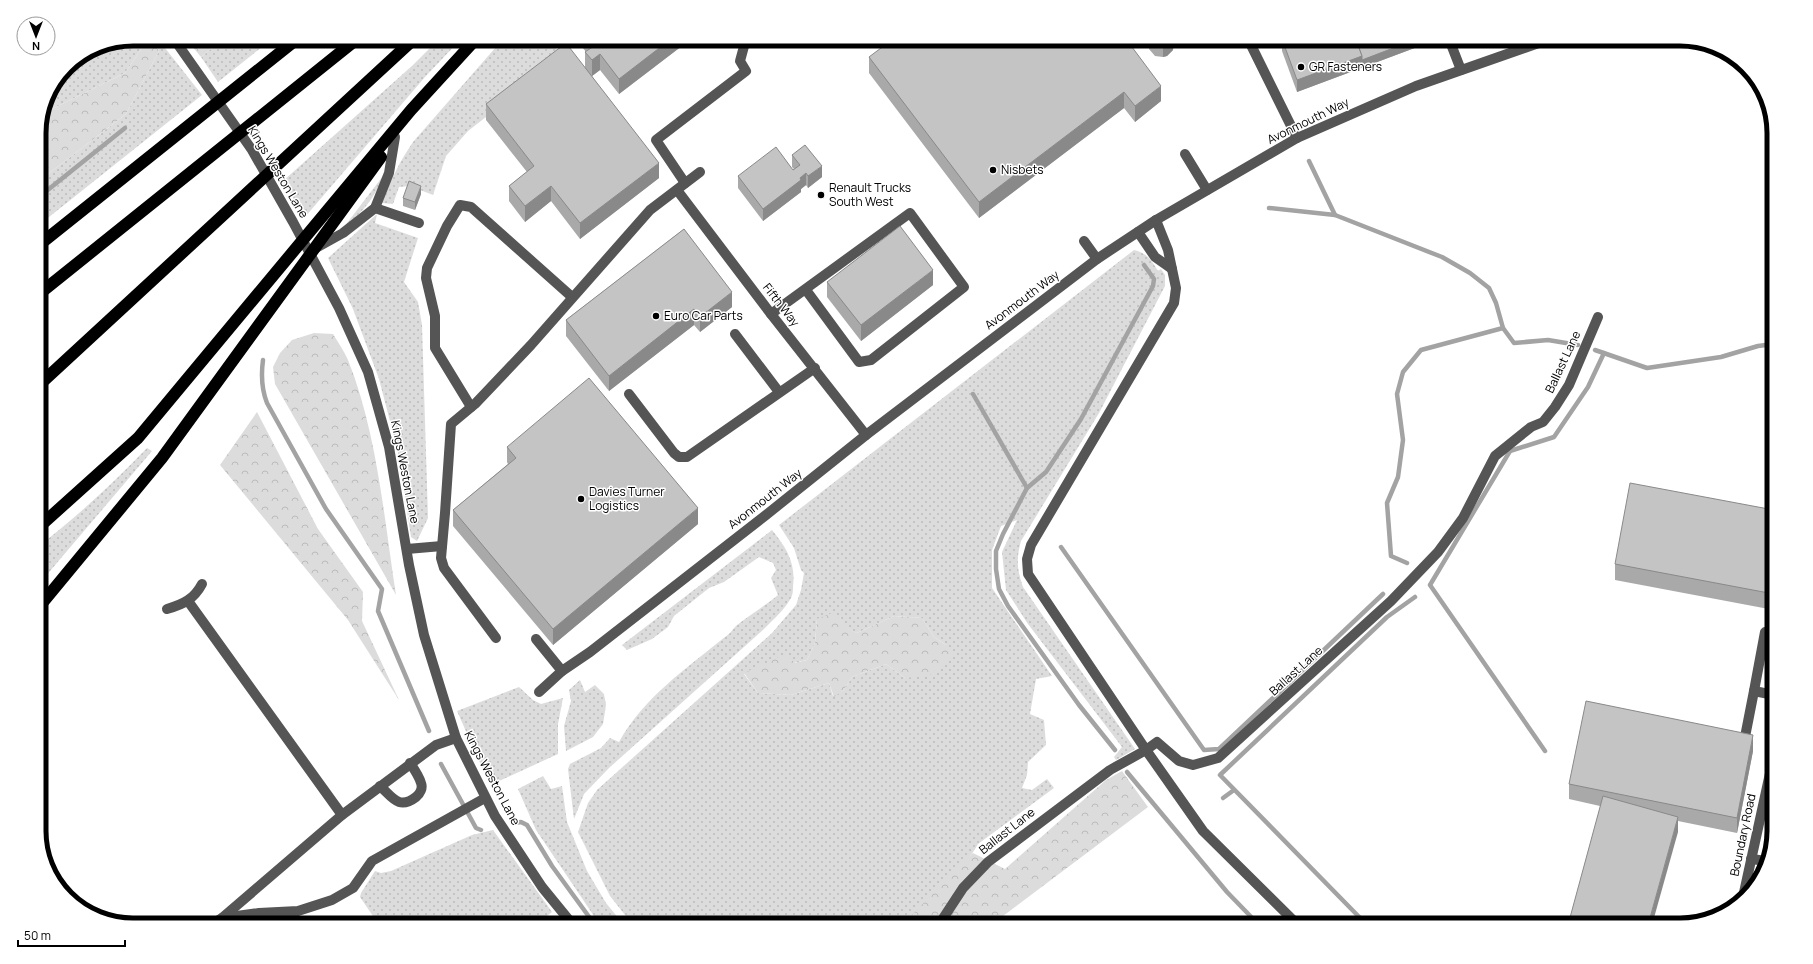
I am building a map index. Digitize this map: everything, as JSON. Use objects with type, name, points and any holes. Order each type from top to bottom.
[{"type":"highway","points":[[46,239],[288,46]]},
{"type":"highway","points":[[46,288],[348,46]]},
{"type":"highway","points":[[46,379],[406,46]]},
{"type":"highway","points":[[46,521],[138,438],[411,110],[470,46]]},
{"type":"highway","points":[[46,599],[162,458],[316,248],[395,137],[411,110]]},
{"type":"street","name":"Kings Weston Lane","points":[[179,46],[252,150],[339,308],[368,372],[389,447],[424,635],[456,738],[494,816],[542,887],[567,918]]},
{"type":"street","name":"Fifth Way","points":[[744,46],[740,61],[746,71],[656,140],[681,186],[771,314],[815,368],[866,435]]},
{"type":"street","points":[[1251,46],[1297,138]]},
{"type":"street","points":[[1452,46],[1461,70]]},
{"type":"street","name":"Avonmouth Way","points":[[539,692],[562,671],[590,652],[754,525],[866,435],[1097,259],[1156,220],[1297,138],[1416,86],[1530,46]]},
{"type":"street","points":[[316,248],[343,233],[375,208],[389,173],[395,137]]},
{"type":"street","points":[[1185,154],[1207,190]]},
{"type":"street","points":[[496,638],[444,568],[440,558],[451,424],[471,407],[531,345],[650,210],[700,172]]},
{"type":"street","points":[[471,407],[435,348],[435,316],[426,278],[427,268],[430,261],[447,226],[460,205],[471,206],[572,297]]},
{"type":"street","points":[[375,208],[419,223]]},
{"type":"street","points":[[771,314],[806,290],[910,212],[964,287],[871,360],[859,362],[806,290]]},
{"type":"street","points":[[1156,220],[1168,250],[1176,288],[1174,303],[1168,316],[1031,545],[1027,559],[1028,574],[1036,589],[1203,831],[1291,918]]},
{"type":"street","points":[[1138,232],[1155,257],[1172,269]]},
{"type":"street","points":[[1084,241],[1097,259]]},
{"type":"street","name":"Ballast Lane","points":[[942,918],[963,888],[988,862],[1110,770],[1146,750],[1157,742],[1179,761],[1193,765],[1218,758],[1392,601],[1442,547],[1463,518],[1495,456],[1531,427],[1543,422],[1555,407],[1569,385],[1598,317]]},
{"type":"street","points":[[735,334],[779,392]]},
{"type":"street","points":[[629,394],[674,453],[683,458],[815,368]]},
{"type":"street","points":[[407,549],[442,546]]},
{"type":"street","points":[[167,609],[188,601],[196,594],[202,584]]},
{"type":"street","points":[[188,601],[342,815]]},
{"type":"street","points":[[1744,742],[1765,632]]},
{"type":"street","points":[[536,639],[562,671]]},
{"type":"street","points":[[1754,691],[1767,694]]},
{"type":"street","points":[[222,918],[342,815],[436,745],[456,738]]},
{"type":"street","points":[[380,786],[396,801],[401,804],[407,804],[422,790],[421,783],[410,763]]},
{"type":"street","name":"Boundary Road","points":[[1745,888],[1767,787]]},
{"type":"street","points":[[222,918],[259,913],[298,911],[332,900],[352,888],[372,861],[486,798]]},
{"type":"street","points":[[1751,859],[1761,861]]},
{"type":"green space","points":[[143,46],[125,73],[49,110],[55,95],[64,80],[85,61],[95,55],[116,48]]},
{"type":"green space","points":[[143,46],[156,46],[159,51],[126,114],[46,176],[46,127],[49,110],[125,73]]},
{"type":"green space","points":[[156,46],[164,46],[202,95],[46,219],[46,176],[126,114],[159,51]]},
{"type":"green space","points":[[192,46],[214,46],[201,57]]},
{"type":"green space","points":[[214,46],[263,46],[218,82],[201,57]]},
{"type":"green space","points":[[432,46],[454,46],[425,77],[305,217],[283,181],[413,65]]},
{"type":"green space","points":[[497,46],[554,46],[563,57],[468,131],[446,156],[433,195],[410,186],[399,187],[393,204],[382,203],[396,171],[413,142]]},
{"type":"green space","points":[[383,176],[372,198],[357,216],[344,227]]},
{"type":"green space","points":[[377,214],[375,223],[418,238],[404,282],[418,302],[422,325],[428,518],[417,541],[411,537],[398,452],[379,379],[353,309],[328,258]]},
{"type":"green space","points":[[1134,250],[1146,255],[1158,271],[1161,269],[1165,275],[1165,286],[1099,413],[1021,541],[1018,553],[1018,570],[1023,587],[1135,749],[1116,760],[1114,757],[1122,747],[1028,624],[1006,590],[1002,552],[1017,520],[1001,526],[992,550],[992,588],[1052,676],[1036,679],[1030,714],[1044,720],[1046,745],[1028,762],[1027,775],[1022,788],[1032,790],[1047,779],[1054,788],[978,844],[954,876],[910,918],[627,918],[610,896],[578,832],[588,803],[597,790],[772,633],[796,605],[801,590],[804,573],[801,570],[794,548],[779,525]],"holes":[[[894,616],[922,618],[934,637],[946,645],[905,678],[886,664],[852,677],[844,690],[833,696],[829,683],[791,695],[758,693],[744,674],[807,660],[815,643],[817,619],[840,617],[844,627],[857,633]]]},
{"type":"green space","points":[[314,333],[333,334],[348,360],[358,388],[373,446],[396,595],[275,384],[273,367],[280,353],[292,340]]},
{"type":"green space","points":[[257,412],[318,529],[363,592],[362,621],[399,700],[348,620],[220,465]]},
{"type":"green space","points":[[147,448],[152,451],[46,576],[46,540],[68,523]]},
{"type":"green space","points":[[772,530],[786,549],[793,570],[793,590],[789,602],[765,628],[609,768],[584,794],[574,819],[568,769],[570,764],[601,748],[610,738],[619,742],[640,711],[681,672],[728,635],[741,622],[778,595],[771,578],[776,570],[773,563],[759,557],[724,582],[709,588],[674,616],[668,627],[652,639],[627,650],[622,645]]},
{"type":"green space","points":[[832,613],[840,617],[845,627],[857,633],[894,616],[922,618],[934,637],[946,645],[952,655],[930,675],[905,678],[886,664],[852,677],[844,690],[834,697],[829,683],[791,695],[758,693],[744,673],[785,654],[795,663],[807,660],[815,643],[817,619]]},
{"type":"green space","points":[[580,680],[585,692],[595,685],[604,694],[606,705],[603,724],[593,737],[566,751],[564,726],[571,701],[569,690]]},
{"type":"green space","points":[[519,687],[533,700],[541,704],[563,698],[558,724],[558,754],[497,782],[494,777],[488,781],[457,711]]},
{"type":"green space","points":[[1122,771],[1148,807],[1000,918],[909,918],[973,853],[1005,869],[1106,780]]},
{"type":"green space","points":[[543,776],[551,789],[562,786],[567,822],[587,871],[606,903],[618,918],[595,918],[536,830],[518,789]]},
{"type":"green space","points":[[493,830],[552,912],[545,918],[374,918],[360,897],[375,871],[381,873],[391,871],[472,835]]},
{"type":"building","points":[[562,46],[568,46],[659,163],[580,223],[551,186],[525,206],[509,186],[534,166],[486,104]]},
{"type":"building","points":[[594,46],[662,46],[619,79],[600,54],[592,60],[585,52]]},
{"type":"building","name":"Nisbets","points":[[884,46],[1131,46],[1161,86],[1135,106],[1124,92],[979,202],[869,57]]},
{"type":"building","points":[[1285,46],[1358,46],[1362,56],[1297,80]]},
{"type":"building","points":[[1358,46],[1399,46],[1362,60]]},
{"type":"building","points":[[805,145],[822,166],[808,176],[806,173],[800,178],[801,180],[763,209],[738,176],[776,147],[793,170],[800,165],[792,155]]},
{"type":"building","points":[[409,181],[421,186],[415,202],[403,198]]},
{"type":"building","points":[[900,226],[933,270],[861,325],[827,282]]},
{"type":"building","name":"Euro Car Parts","points":[[684,229],[732,292],[700,317],[694,309],[609,376],[566,320]]},
{"type":"building","name":"Davies Turner Logistics","points":[[589,378],[698,508],[553,629],[453,510],[516,458],[507,447]]},
{"type":"building","points":[[1630,483],[1767,509],[1767,593],[1615,564]]},
{"type":"building","points":[[1586,701],[1753,735],[1737,818],[1569,784]]},
{"type":"building","points":[[1603,796],[1678,817],[1650,918],[1570,918]]},
{"type":"waterway","points":[[46,191],[125,128]]},
{"type":"waterway","points":[[1309,161],[1335,215],[1442,257],[1470,273],[1489,288],[1496,303],[1503,328],[1514,343],[1548,340],[1578,345]]},
{"type":"waterway","points":[[1269,208],[1335,215]]},
{"type":"waterway","points":[[1115,750],[1079,705],[1008,606],[999,589],[996,569],[996,551],[1003,534],[1027,488],[1046,472],[1081,419],[1153,286],[1154,279],[1144,265]]},
{"type":"waterway","points":[[1407,563],[1391,556],[1387,503],[1398,477],[1403,440],[1397,394],[1403,372],[1421,350],[1503,328]]},
{"type":"waterway","points":[[1595,350],[1647,368],[1721,357],[1758,346],[1767,345]]},
{"type":"waterway","points":[[1545,751],[1430,585],[1510,451],[1554,437],[1588,387],[1604,353]]},
{"type":"waterway","points":[[263,360],[262,382],[267,403],[326,509],[382,589],[378,611],[429,731]]},
{"type":"waterway","points":[[973,394],[1027,488]]},
{"type":"waterway","points":[[1061,547],[1204,750],[1219,749],[1383,594]]},
{"type":"waterway","points":[[1360,918],[1220,775],[1387,617],[1415,597]]},
{"type":"waterway","points":[[441,764],[476,828],[481,830]]},
{"type":"waterway","points":[[1127,772],[1227,892],[1252,918]]},
{"type":"waterway","points":[[1223,798],[1234,790]]},
{"type":"waterway","points":[[514,823],[521,822],[527,825],[552,866],[590,918]]},
{"type":"place","name":"GR Fasteners","points":[[1301,67]]},
{"type":"place","name":"Nisbets","points":[[993,170]]},
{"type":"place","name":"Renault Trucks South West","points":[[821,195]]},
{"type":"place","name":"Euro Car Parts","points":[[656,316]]},
{"type":"place","name":"Davies Turner Logistics","points":[[581,499]]}]
